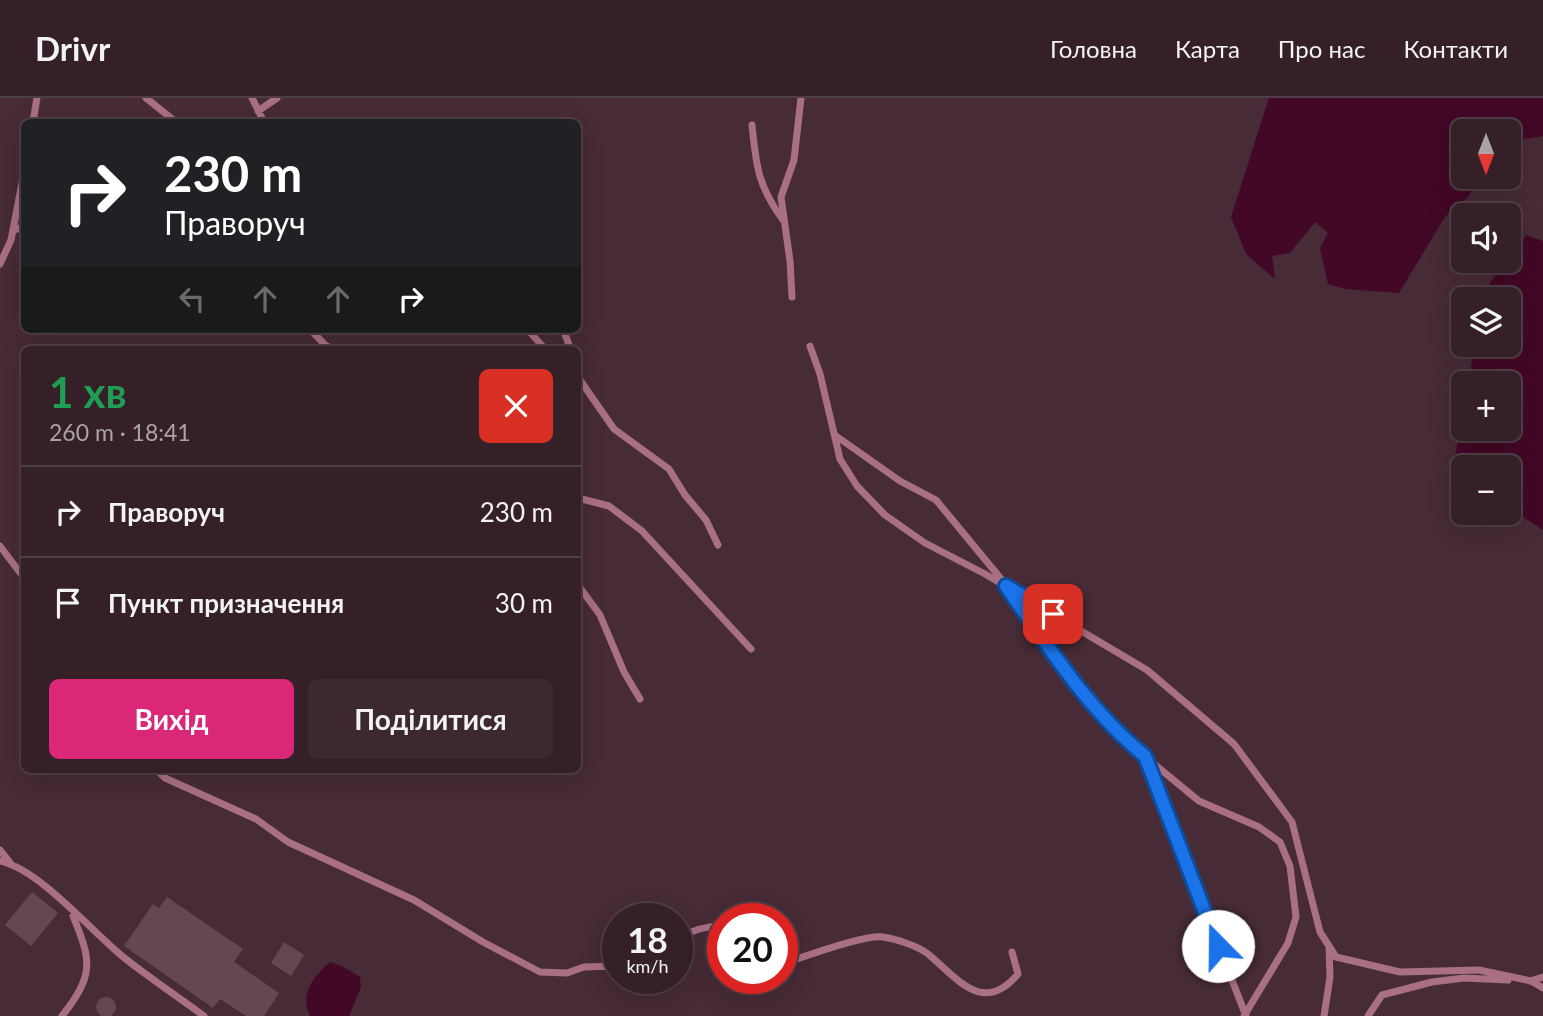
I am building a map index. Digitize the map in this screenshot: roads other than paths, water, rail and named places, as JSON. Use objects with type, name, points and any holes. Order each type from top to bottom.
[{"type":"lane","points":[[34,119],[37,98]]},
{"type":"lane","points":[[146,98],[172,119]]},
{"type":"lane","points":[[252,98],[262,119]]},
{"type":"lane","points":[[258,111],[277,98]]},
{"type":"lane","points":[[792,296],[781,197],[794,160],[802,98]]},
{"type":"lane","points":[[752,125],[756,170],[768,199],[785,223]]},
{"type":"lane","points":[[0,264],[11,240],[21,189]]},
{"type":"lane","points":[[13,230],[21,228]]},
{"type":"lane","points":[[314,333],[327,346]]},
{"type":"lane","points":[[531,333],[542,346]]},
{"type":"lane","points":[[810,346],[820,374],[840,459],[857,486],[885,515],[925,543],[1006,586],[1147,670],[1234,744],[1292,822],[1320,932],[1336,957],[1400,972],[1479,970],[1531,981],[1543,988]]},
{"type":"lane","points":[[581,382],[614,429],[669,469],[685,495],[706,520],[718,545]]},
{"type":"lane","points":[[836,436],[900,481],[936,500],[1006,586],[1056,657],[1120,736],[1199,801],[1259,827],[1280,842],[1290,866],[1296,917],[1288,943],[1245,1015]]},
{"type":"lane","points":[[581,499],[609,506],[642,531],[751,649]]},
{"type":"lane","points":[[0,546],[21,574]]},
{"type":"lane","points":[[581,589],[600,615],[624,672],[639,699]]},
{"type":"lane","points":[[1145,756],[1245,1015]]},
{"type":"lane","points":[[160,773],[165,778],[256,819],[288,842],[414,900],[482,942],[540,972],[567,973],[584,967],[602,966]]},
{"type":"lane","points":[[1280,842],[1296,840]]},
{"type":"lane","points":[[0,850],[12,864],[38,882],[122,956],[204,1016]]},
{"type":"lane","points":[[0,862],[12,864]]},
{"type":"lane","points":[[62,1016],[80,993],[87,974],[85,946],[72,912]]},
{"type":"lane","points":[[798,959],[880,936],[926,952],[967,991],[990,995],[1007,988],[1018,974],[1012,952]]},
{"type":"lane","points":[[1324,1016],[1330,977],[1329,946]]},
{"type":"lane","points":[[1368,1016],[1382,995],[1432,982],[1464,978],[1531,981],[1543,977]]}]
